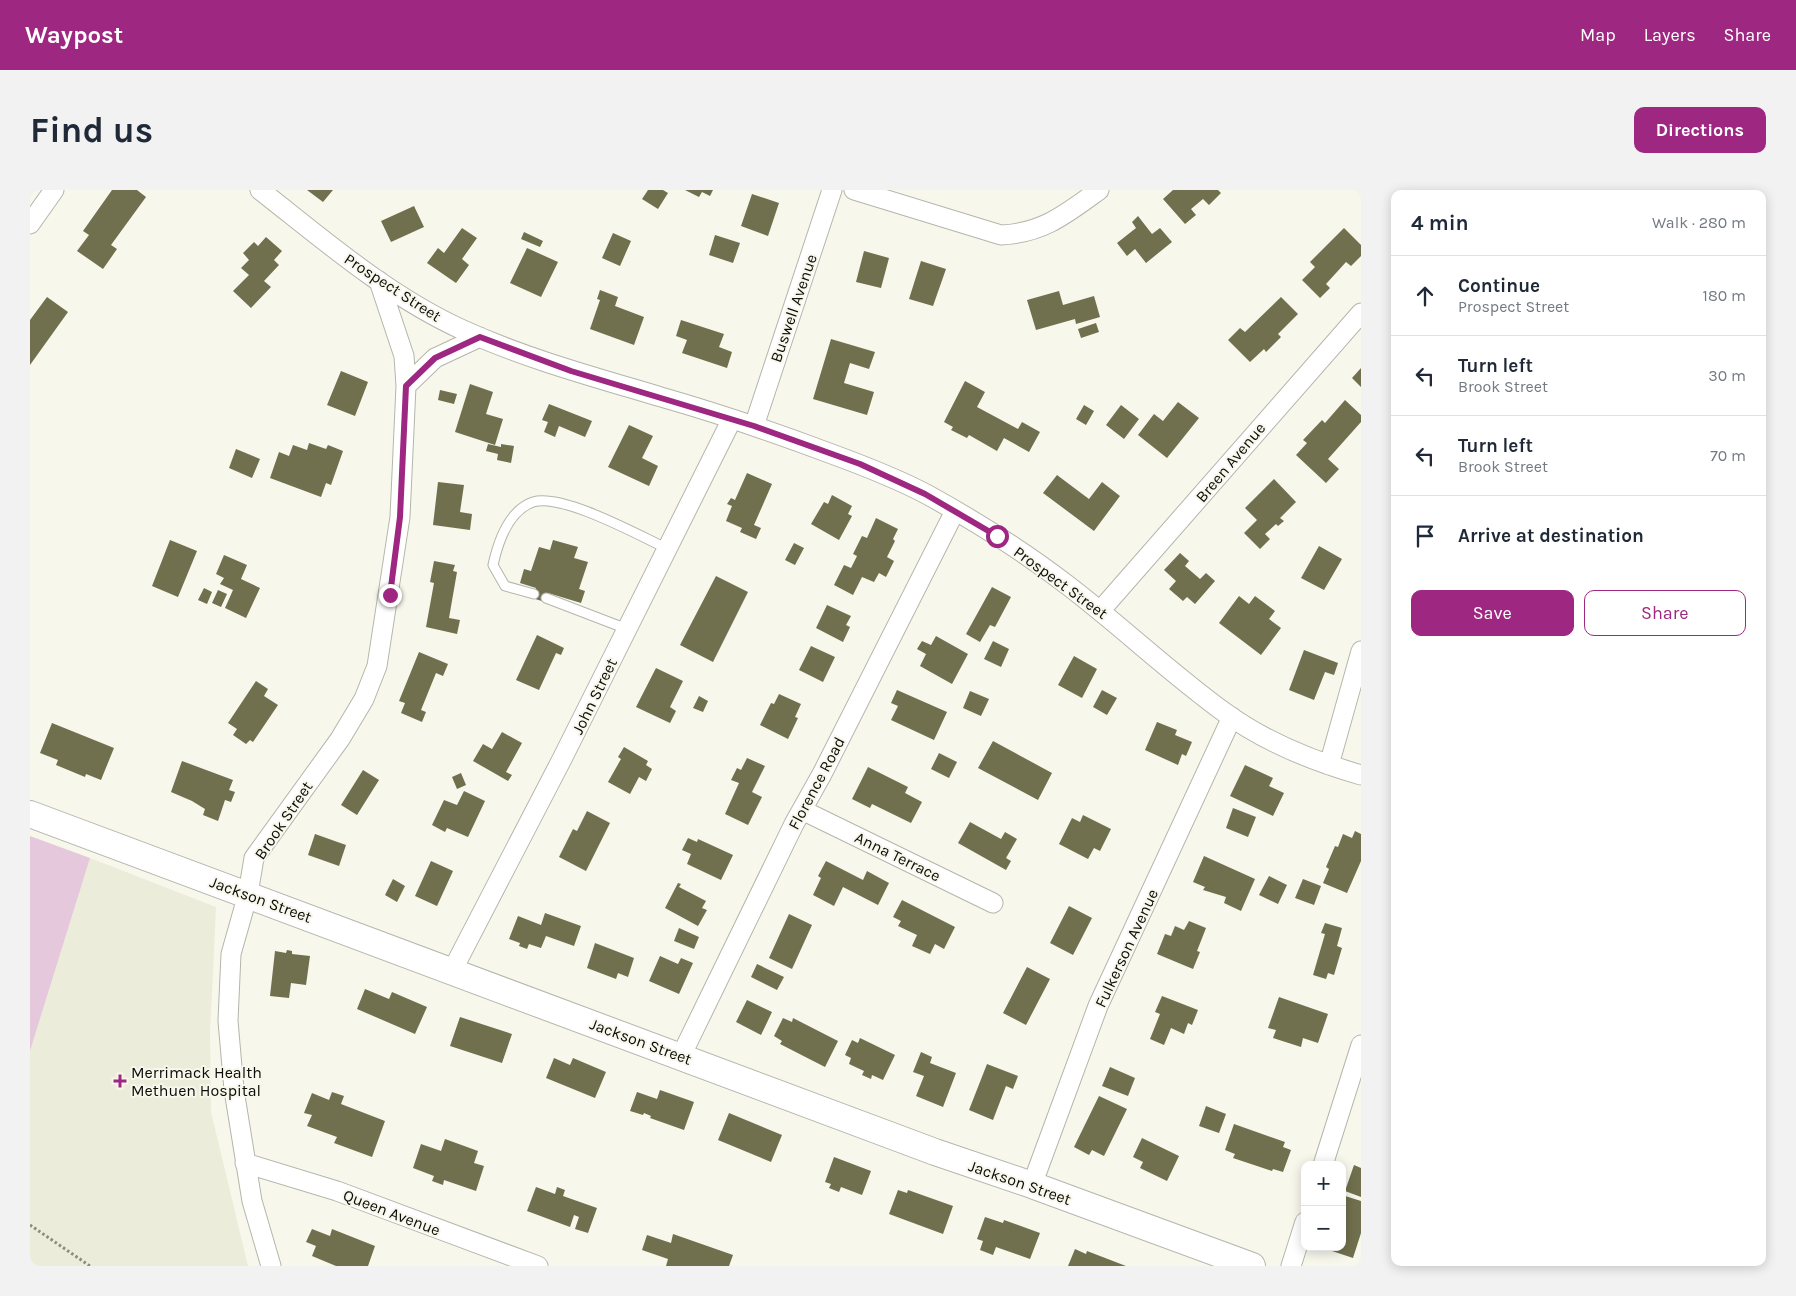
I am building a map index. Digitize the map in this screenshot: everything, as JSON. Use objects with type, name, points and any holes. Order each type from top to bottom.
[{"type":"main road","name":"Jackson Street","points":[[30,814],[452,970],[935,1152],[1032,1185],[1252,1266]]},
{"type":"street","points":[[30,224],[54,190]]},
{"type":"street","name":"Prospect Street","points":[[260,190],[379,281],[420,308],[480,337],[571,371],[754,426],[860,464],[925,494],[997,536],[1064,582],[1232,717],[1269,739],[1310,759],[1361,775]]},
{"type":"street","name":"Buswell Avenue","points":[[754,426],[832,190]]},
{"type":"street","points":[[854,190],[1001,235],[1022,234],[1048,225],[1099,190]]},
{"type":"street","name":"Brook Street","points":[[271,1266],[252,1201],[234,1090],[228,1021],[231,954],[248,894],[254,858],[340,739],[364,699],[377,666],[400,517],[406,386],[404,356],[379,281]]},
{"type":"street","name":"Breen Avenue","points":[[1100,611],[1361,314]]},
{"type":"street","points":[[406,386],[435,358],[480,337]]},
{"type":"street","name":"John Street","points":[[452,970],[562,759],[732,419]]},
{"type":"street","name":"Florence Road","points":[[681,1056],[802,810],[955,511]]},
{"type":"street","points":[[1328,765],[1361,651]]},
{"type":"street","name":"Fulkerson Avenue","points":[[1032,1185],[1098,1006],[1232,717]]},
{"type":"street","name":"Anna Terrace","points":[[802,810],[993,903]]},
{"type":"street","points":[[1324,1161],[1361,1045]]},
{"type":"street","name":"Queen Avenue","points":[[245,1163],[337,1191],[538,1266]]},
{"type":"street","points":[[1291,1266],[1301,1235]]},
{"type":"lane","points":[[534,594],[506,586],[493,565],[499,540],[513,517],[533,502],[544,501],[578,508],[666,548]]},
{"type":"lane","points":[[546,598],[627,628]]},
{"type":"path","points":[[30,1225],[90,1266]]},
{"type":"shaded area","points":[[30,836],[90,858],[30,1051]]},
{"type":"shaded area","name":"Merrimack Health Methuen Hospital","points":[[90,858],[216,907],[210,1032],[211,1112],[248,1266],[30,1266],[30,1051]]},
{"type":"building","points":[[112,190],[137,190],[146,197],[111,245],[117,249],[103,269],[77,251],[89,235],[83,231]]},
{"type":"building","points":[[307,190],[333,190],[323,202]]},
{"type":"building","points":[[648,190],[663,190],[668,193],[658,209],[642,199]]},
{"type":"building","points":[[685,190],[713,190],[710,196],[702,192],[699,197]]},
{"type":"building","points":[[1173,190],[1218,190],[1221,193],[1209,205],[1203,199],[1191,209],[1196,215],[1185,224],[1163,199]]},
{"type":"building","points":[[752,194],[779,203],[768,236],[741,226]]},
{"type":"building","points":[[414,206],[424,227],[391,242],[381,221]]},
{"type":"building","points":[[1138,216],[1152,234],[1160,228],[1172,242],[1146,263],[1135,249],[1127,256],[1117,243],[1136,228],[1132,222]]},
{"type":"building","points":[[462,228],[477,238],[462,259],[469,265],[456,283],[427,263],[438,248],[444,253]]},
{"type":"building","points":[[1344,228],[1361,245],[1361,256],[1351,266],[1346,262],[1326,284],[1330,288],[1320,298],[1302,280],[1315,267],[1310,262]]},
{"type":"building","points":[[524,232],[543,241],[540,247],[521,239]]},
{"type":"building","points":[[613,233],[631,241],[620,266],[602,258]]},
{"type":"building","points":[[715,235],[740,243],[733,263],[709,255]]},
{"type":"building","points":[[266,237],[282,251],[274,260],[279,265],[264,281],[271,287],[251,308],[233,291],[249,275],[241,268],[249,260],[243,253],[254,242],[258,246]]},
{"type":"building","points":[[527,248],[558,262],[541,297],[510,283]]},
{"type":"building","points":[[864,251],[889,258],[881,288],[856,282]]},
{"type":"building","points":[[921,261],[946,269],[933,306],[909,299]]},
{"type":"building","points":[[600,290],[618,297],[615,306],[644,317],[634,345],[590,329],[600,300],[597,299]]},
{"type":"building","points":[[1059,291],[1063,305],[1094,296],[1100,317],[1076,324],[1075,319],[1036,330],[1027,300]]},
{"type":"building","points":[[47,297],[68,312],[30,365],[30,320]]},
{"type":"building","points":[[1281,297],[1298,314],[1278,334],[1281,337],[1266,352],[1264,349],[1250,362],[1228,340],[1240,328],[1245,332]]},
{"type":"building","points":[[681,320],[724,334],[719,347],[732,352],[727,368],[682,353],[687,340],[676,336]]},
{"type":"building","points":[[1096,323],[1099,332],[1081,338],[1078,329]]},
{"type":"building","points":[[831,339],[875,352],[869,369],[850,363],[844,383],[874,392],[867,415],[813,399]]},
{"type":"building","points":[[1361,368],[1361,387],[1352,378]]},
{"type":"building","points":[[341,371],[368,382],[355,416],[327,405]]},
{"type":"building","points":[[965,381],[985,392],[977,407],[1018,429],[1022,422],[1040,432],[1029,452],[1004,438],[997,451],[969,435],[967,438],[951,430],[953,427],[944,422]]},
{"type":"building","points":[[470,384],[493,392],[486,414],[503,419],[495,445],[455,432]]},
{"type":"building","points":[[440,390],[457,394],[454,404],[438,400]]},
{"type":"building","points":[[1345,400],[1361,415],[1361,422],[1328,459],[1339,469],[1326,483],[1296,455],[1307,443],[1303,440],[1322,420],[1325,423]]},
{"type":"building","points":[[1178,402],[1199,418],[1167,458],[1138,435],[1154,414],[1163,421]]},
{"type":"building","points":[[549,404],[592,421],[585,437],[559,426],[555,437],[544,432],[548,422],[542,420]]},
{"type":"building","points":[[1084,405],[1094,411],[1086,425],[1076,419]]},
{"type":"building","points":[[1121,405],[1139,419],[1124,439],[1106,425]]},
{"type":"building","points":[[629,425],[653,436],[642,458],[658,466],[649,486],[608,467]]},
{"type":"building","points":[[309,443],[326,449],[328,445],[343,451],[331,485],[326,483],[321,497],[270,478],[279,452],[289,456],[293,445],[307,450]]},
{"type":"building","points":[[488,444],[501,447],[501,444],[514,446],[511,463],[497,460],[498,454],[486,451]]},
{"type":"building","points":[[236,449],[260,459],[252,478],[229,468]]},
{"type":"building","points":[[747,473],[772,484],[754,525],[761,528],[756,539],[740,532],[742,528],[726,521],[732,506],[727,504],[731,498],[735,500]]},
{"type":"building","points":[[1057,475],[1089,499],[1102,482],[1120,496],[1094,531],[1043,493]]},
{"type":"building","points":[[1274,479],[1296,502],[1280,518],[1284,521],[1278,526],[1276,524],[1265,534],[1270,539],[1260,549],[1244,533],[1257,520],[1245,508]]},
{"type":"building","points":[[438,482],[464,485],[460,512],[472,514],[470,530],[433,525]]},
{"type":"building","points":[[832,495],[852,506],[848,514],[852,516],[839,540],[811,524],[824,502],[828,504]]},
{"type":"building","points":[[876,518],[898,529],[893,539],[895,541],[887,557],[894,561],[886,577],[879,573],[874,582],[862,577],[853,595],[834,585],[844,565],[851,568],[857,556],[853,554],[862,536],[867,538]]},
{"type":"building","points":[[170,540],[197,551],[178,597],[152,586]]},
{"type":"building","points":[[553,540],[578,547],[574,558],[588,562],[579,589],[585,591],[581,603],[548,593],[545,602],[532,598],[536,588],[520,583],[524,569],[531,571],[539,547],[550,550]]},
{"type":"building","points":[[794,543],[804,548],[795,565],[785,560]]},
{"type":"building","points":[[1319,546],[1342,559],[1324,590],[1301,578]]},
{"type":"building","points":[[1180,553],[1189,561],[1185,566],[1200,579],[1206,573],[1215,581],[1195,604],[1187,597],[1183,601],[1169,589],[1176,581],[1164,570]]},
{"type":"building","points":[[224,555],[247,565],[241,579],[260,588],[246,618],[225,608],[233,590],[220,584],[224,578],[216,574]]},
{"type":"building","points":[[434,561],[455,565],[453,571],[457,572],[449,618],[460,620],[457,634],[426,627],[434,583],[430,582]]},
{"type":"building","points":[[716,576],[748,592],[713,662],[680,645]]},
{"type":"building","points":[[992,587],[1011,597],[995,627],[990,625],[980,642],[966,634]]},
{"type":"building","points":[[204,588],[212,592],[207,604],[198,600]]},
{"type":"building","points":[[218,590],[227,594],[221,607],[212,603]]},
{"type":"building","points":[[1239,596],[1249,604],[1255,596],[1275,611],[1269,619],[1281,628],[1261,655],[1219,623]]},
{"type":"building","points":[[827,605],[851,616],[846,625],[850,627],[843,642],[816,628]]},
{"type":"building","points":[[537,635],[564,648],[561,655],[556,653],[539,690],[516,680]]},
{"type":"building","points":[[936,636],[968,654],[952,684],[920,666],[926,654],[917,649],[922,641],[931,645]]},
{"type":"building","points":[[993,641],[1009,649],[1001,667],[984,659]]},
{"type":"building","points":[[811,646],[835,657],[823,682],[799,670]]},
{"type":"building","points":[[1304,650],[1338,663],[1334,675],[1325,672],[1314,700],[1289,690]]},
{"type":"building","points":[[419,652],[448,664],[443,676],[436,673],[421,710],[426,712],[422,722],[401,713],[405,703],[399,701]]},
{"type":"building","points":[[1074,656],[1097,669],[1082,698],[1058,685]]},
{"type":"building","points":[[656,668],[683,681],[670,707],[676,711],[670,723],[636,707]]},
{"type":"building","points":[[256,681],[268,689],[264,696],[278,705],[253,742],[250,740],[246,744],[233,735],[237,729],[228,723]]},
{"type":"building","points":[[897,690],[947,712],[934,740],[891,720],[898,706],[891,703]]},
{"type":"building","points":[[1102,690],[1117,698],[1107,715],[1093,707]]},
{"type":"building","points":[[970,691],[989,699],[981,716],[963,708]]},
{"type":"building","points":[[779,694],[801,704],[795,717],[798,718],[788,739],[760,725],[771,703],[774,704]]},
{"type":"building","points":[[699,696],[708,701],[703,712],[693,708]]},
{"type":"building","points":[[1157,722],[1177,730],[1175,735],[1192,742],[1186,756],[1182,754],[1178,765],[1145,750]]},
{"type":"building","points":[[52,723],[114,748],[101,780],[86,774],[85,777],[56,765],[58,760],[40,753]]},
{"type":"building","points":[[502,732],[522,743],[506,772],[512,775],[508,781],[473,761],[483,744],[492,749]]},
{"type":"building","points":[[993,741],[1052,773],[1038,800],[978,768]]},
{"type":"building","points":[[624,747],[648,761],[646,765],[652,769],[646,781],[639,777],[630,794],[608,782],[621,759],[618,757]]},
{"type":"building","points":[[939,753],[957,762],[949,778],[931,769]]},
{"type":"building","points":[[747,758],[765,766],[752,792],[762,797],[748,825],[725,814],[739,783],[731,780],[737,768],[741,770]]},
{"type":"building","points":[[182,761],[233,780],[229,790],[235,792],[231,802],[225,800],[218,821],[203,815],[205,809],[171,792]]},
{"type":"building","points":[[1245,765],[1273,778],[1269,786],[1284,793],[1273,816],[1230,796]]},
{"type":"building","points":[[868,767],[908,787],[905,793],[922,802],[911,823],[872,804],[870,808],[852,799]]},
{"type":"building","points":[[363,770],[379,780],[357,815],[341,805]]},
{"type":"building","points":[[461,773],[466,785],[457,789],[452,777]]},
{"type":"building","points":[[464,791],[485,801],[468,837],[447,828],[445,832],[432,825],[444,800],[457,805]]},
{"type":"building","points":[[1233,808],[1256,817],[1248,837],[1226,828]]},
{"type":"building","points":[[587,811],[610,823],[586,871],[559,857],[573,829],[577,831]]},
{"type":"building","points":[[1083,815],[1111,829],[1100,851],[1094,848],[1088,859],[1059,844],[1072,818],[1080,822]]},
{"type":"building","points":[[970,822],[1001,839],[1005,832],[1017,839],[1006,858],[1011,861],[1006,870],[958,843]]},
{"type":"building","points":[[1355,831],[1361,834],[1361,861],[1347,893],[1323,883],[1329,869],[1326,867],[1335,846],[1338,847],[1343,834],[1352,838]]},
{"type":"building","points":[[315,834],[346,845],[339,866],[308,855]]},
{"type":"building","points":[[688,838],[697,842],[698,839],[733,855],[721,880],[687,864],[691,854],[682,850]]},
{"type":"building","points":[[1204,856],[1255,879],[1241,911],[1224,903],[1226,897],[1203,890],[1205,887],[1193,882]]},
{"type":"building","points":[[431,861],[453,871],[437,906],[415,896]]},
{"type":"building","points":[[826,861],[863,880],[867,871],[889,883],[878,905],[843,887],[834,906],[813,895],[821,878],[818,876]]},
{"type":"building","points":[[1269,876],[1287,885],[1278,904],[1259,895]]},
{"type":"building","points":[[393,879],[405,886],[397,902],[385,895]]},
{"type":"building","points":[[1303,879],[1321,886],[1314,905],[1295,898]]},
{"type":"building","points":[[678,883],[681,884],[679,887],[706,901],[702,908],[707,910],[698,926],[665,908]]},
{"type":"building","points":[[902,900],[955,927],[944,949],[935,944],[930,954],[912,946],[917,935],[898,926],[901,921],[893,917]]},
{"type":"building","points":[[1069,906],[1092,918],[1073,955],[1050,943]]},
{"type":"building","points":[[545,913],[581,926],[574,946],[546,936],[541,948],[529,944],[527,949],[519,946],[520,943],[509,939],[518,916],[541,925]]},
{"type":"building","points":[[789,914],[812,925],[792,969],[769,958]]},
{"type":"building","points":[[1189,921],[1206,928],[1197,951],[1200,952],[1193,969],[1157,954],[1165,934],[1171,936],[1175,926],[1184,930]]},
{"type":"building","points":[[1325,923],[1342,928],[1337,946],[1342,948],[1334,975],[1328,973],[1326,979],[1313,975],[1325,934],[1321,933]]},
{"type":"building","points":[[679,928],[699,937],[694,949],[674,941]]},
{"type":"building","points":[[595,943],[634,958],[628,977],[618,973],[616,979],[587,968]]},
{"type":"building","points":[[287,950],[292,951],[292,954],[310,956],[306,985],[291,983],[289,998],[270,996],[275,951],[286,953]]},
{"type":"building","points":[[660,956],[678,964],[681,958],[693,963],[679,994],[649,981]]},
{"type":"building","points":[[757,964],[784,977],[777,990],[751,977]]},
{"type":"building","points":[[1027,967],[1050,979],[1026,1025],[1003,1013]]},
{"type":"building","points":[[365,989],[389,999],[392,992],[427,1007],[415,1034],[357,1009]]},
{"type":"building","points":[[1162,996],[1198,1010],[1192,1025],[1188,1023],[1184,1034],[1171,1028],[1164,1045],[1150,1039],[1160,1014],[1155,1012]]},
{"type":"building","points":[[1279,997],[1328,1014],[1318,1043],[1303,1038],[1301,1047],[1273,1038],[1276,1030],[1268,1028]]},
{"type":"building","points":[[747,1000],[772,1012],[761,1035],[736,1022]]},
{"type":"building","points":[[460,1017],[512,1034],[502,1063],[450,1046]]},
{"type":"building","points":[[783,1018],[792,1022],[793,1018],[838,1041],[825,1067],[780,1044],[782,1041],[774,1036]]},
{"type":"building","points":[[860,1038],[895,1055],[883,1080],[872,1075],[871,1079],[862,1075],[864,1071],[849,1064],[851,1058],[845,1055],[852,1040],[858,1043]]},
{"type":"building","points":[[921,1052],[932,1057],[930,1063],[956,1073],[943,1107],[916,1096],[924,1076],[913,1072]]},
{"type":"building","points":[[554,1058],[570,1065],[573,1058],[606,1072],[595,1098],[546,1078]]},
{"type":"building","points":[[987,1064],[1018,1076],[1013,1089],[1006,1086],[993,1120],[969,1110]]},
{"type":"building","points":[[1110,1067],[1135,1078],[1128,1096],[1102,1086]]},
{"type":"building","points":[[660,1090],[694,1102],[684,1130],[650,1118],[651,1116],[644,1113],[643,1115],[630,1111],[637,1092],[657,1099]]},
{"type":"building","points":[[332,1092],[344,1096],[341,1104],[385,1121],[372,1157],[334,1143],[337,1137],[307,1126],[312,1115],[304,1113],[312,1093],[329,1100]]},
{"type":"building","points":[[1099,1096],[1127,1109],[1104,1156],[1092,1150],[1089,1155],[1074,1147]]},
{"type":"building","points":[[1206,1106],[1226,1114],[1219,1133],[1199,1126]]},
{"type":"building","points":[[729,1113],[782,1135],[771,1162],[718,1140]]},
{"type":"building","points":[[1234,1124],[1285,1142],[1283,1147],[1291,1150],[1283,1172],[1273,1169],[1272,1171],[1233,1158],[1235,1154],[1225,1150]]},
{"type":"building","points":[[1142,1138],[1179,1156],[1167,1181],[1140,1168],[1143,1162],[1133,1157]]},
{"type":"building","points":[[445,1139],[478,1151],[474,1163],[484,1166],[476,1191],[444,1180],[443,1185],[432,1181],[434,1176],[413,1168],[421,1144],[441,1151]]},
{"type":"building","points":[[834,1157],[871,1171],[862,1195],[841,1187],[839,1192],[829,1188],[831,1184],[825,1182]]},
{"type":"building","points":[[1354,1165],[1361,1168],[1361,1197],[1346,1191]]},
{"type":"building","points":[[536,1187],[555,1194],[557,1187],[565,1190],[563,1196],[597,1208],[588,1233],[575,1229],[579,1217],[574,1215],[570,1227],[527,1211]]},
{"type":"building","points":[[898,1190],[907,1193],[908,1190],[953,1206],[943,1234],[889,1214]]},
{"type":"building","points":[[1346,1196],[1361,1201],[1361,1233],[1353,1258],[1332,1251],[1346,1251]]},
{"type":"building","points":[[985,1217],[1003,1223],[1004,1220],[1040,1233],[1030,1259],[996,1247],[993,1255],[980,1250],[983,1241],[977,1239]]},
{"type":"building","points":[[312,1229],[330,1236],[332,1229],[375,1246],[368,1266],[336,1266],[312,1256],[316,1246],[306,1242]]},
{"type":"building","points":[[673,1234],[733,1255],[729,1266],[666,1266],[668,1259],[642,1250],[647,1235],[671,1243]]},
{"type":"building","points":[[1075,1249],[1086,1254],[1087,1251],[1126,1266],[1068,1266]]},
{"type":"place","name":"Merrimack Health Methuen Hospital","points":[[120,1081]]},
{"type":"route","points":[[390,595],[400,517],[406,386],[435,358],[480,337],[515,352],[571,371],[754,426],[860,464],[925,494],[997,536]]}]
